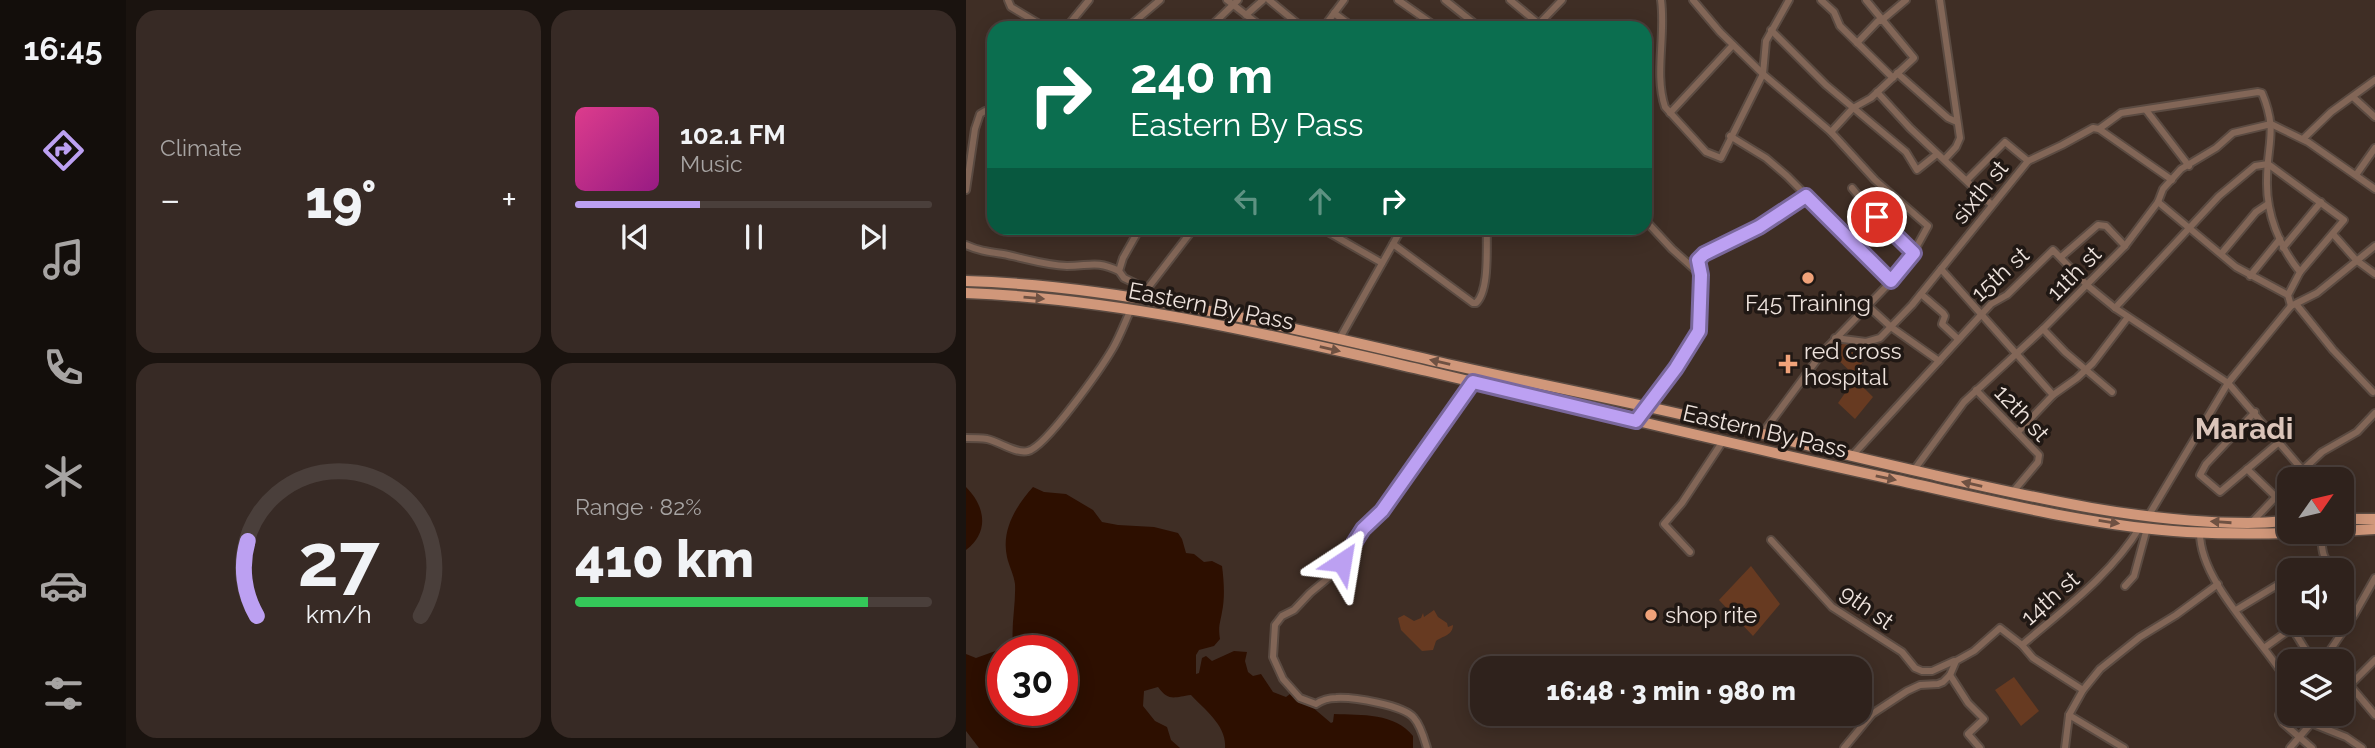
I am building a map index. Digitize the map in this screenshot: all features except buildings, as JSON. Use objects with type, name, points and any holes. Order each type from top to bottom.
[{"type":"main road","name":"Eastern By Pass","points":[[966,281],[1144,293],[2012,493],[2149,515],[2251,523],[2277,522]]},
{"type":"main road","name":"Eastern By Pass","points":[[966,293],[1070,301],[1178,316],[1997,502],[2143,527],[2200,532],[2277,533]]},
{"type":"main road","points":[[2354,518],[2375,516]]},
{"type":"main road","points":[[2354,530],[2375,529]]},
{"type":"main road","points":[[2354,534],[2375,536]]},
{"type":"street","points":[[1008,0],[1011,7],[1034,21]]},
{"type":"street","points":[[1072,21],[1089,0]]},
{"type":"street","points":[[1136,21],[1160,0]]},
{"type":"street","points":[[1227,0],[1236,3],[1254,21]]},
{"type":"street","points":[[1246,15],[1263,0]]},
{"type":"street","points":[[1269,0],[1294,21]]},
{"type":"street","points":[[1328,21],[1344,0]]},
{"type":"street","points":[[1398,0],[1428,21]]},
{"type":"street","points":[[1445,0],[1471,21]]},
{"type":"street","points":[[1510,0],[1532,21]]},
{"type":"street","points":[[1542,21],[1562,0]]},
{"type":"street","points":[[1661,0],[1663,100],[1670,113],[1710,154],[1720,158],[1763,74],[1766,41],[1789,0]]},
{"type":"street","points":[[1693,0],[1763,74],[1831,132],[1875,180],[1928,226],[1914,253],[1868,306],[1835,338],[1762,434]]},
{"type":"street","points":[[1821,0],[1834,12],[1840,26],[1857,43],[1948,118],[1957,121]]},
{"type":"street","points":[[1831,132],[1853,108],[1871,99],[1914,58],[1866,0]]},
{"type":"street","points":[[1857,43],[1878,21],[1906,0]]},
{"type":"street","points":[[1940,0],[1960,138],[1945,159]]},
{"type":"street","points":[[1219,21],[1236,3]]},
{"type":"street","points":[[1334,13],[1345,21]]},
{"type":"street","points":[[1771,30],[1826,85],[1906,152],[1917,170],[1937,154]]},
{"type":"street","points":[[1670,113],[1733,45]]},
{"type":"street","points":[[2303,139],[2331,112],[2375,80]]},
{"type":"street","points":[[1877,92],[1937,154],[1992,205]]},
{"type":"street","name":"sixth st","points":[[1835,338],[1874,341],[1891,327],[1921,294],[2028,161],[2093,128],[2099,129],[2121,113],[2258,92],[2263,95],[2272,124]]},
{"type":"street","points":[[2353,97],[2375,117]]},
{"type":"street","points":[[2146,110],[2189,166]]},
{"type":"street","points":[[966,191],[975,129],[980,114],[987,112]]},
{"type":"street","points":[[2300,272],[2283,248],[2268,204],[2272,124],[2303,139],[2375,189]]},
{"type":"street","name":"11th st","points":[[1914,470],[1957,410],[2043,330],[2125,247],[2158,202],[2164,189],[2181,169],[2216,148],[2233,133],[2272,124]]},
{"type":"street","points":[[2099,129],[2172,180]]},
{"type":"street","points":[[1730,136],[1766,158],[1787,176],[1891,281]]},
{"type":"street","points":[[1967,180],[2005,142],[2028,161]]},
{"type":"street","points":[[2356,175],[2375,148]]},
{"type":"street","points":[[2115,308],[2219,196],[2255,166],[2268,164],[2344,220],[2300,272],[2288,295]]},
{"type":"street","points":[[1852,188],[1914,253]]},
{"type":"street","points":[[1636,421],[1676,368],[1699,331],[1701,275],[1698,260],[1704,254],[1759,227],[1806,196]]},
{"type":"street","points":[[2158,202],[2250,276],[2288,295],[2293,305],[2333,350],[2374,391]]},
{"type":"street","points":[[2283,248],[2321,202]]},
{"type":"street","points":[[2221,254],[2256,212],[2268,204]]},
{"type":"street","points":[[2061,257],[2098,225],[2106,226],[2125,247]]},
{"type":"street","points":[[1652,228],[1701,275]]},
{"type":"street","points":[[2333,234],[2356,260],[2375,274]]},
{"type":"street","points":[[1119,271],[1136,235]]},
{"type":"street","points":[[966,245],[976,250],[1019,259],[1069,266],[1100,263],[1119,271],[1144,293],[1189,235]]},
{"type":"street","points":[[1333,235],[1382,263]]},
{"type":"street","points":[[1340,338],[1398,235]]},
{"type":"street","points":[[1393,244],[1476,303],[1481,298],[1484,286],[1487,235]]},
{"type":"street","points":[[2250,276],[2280,239]]},
{"type":"street","points":[[2149,515],[2228,383],[2293,305],[2317,293],[2375,246]]},
{"type":"street","name":"15th st","points":[[1852,457],[1980,315],[1991,304],[2007,295],[2053,250],[2115,308],[2228,383],[2298,467]]},
{"type":"street","points":[[1941,269],[2053,395]]},
{"type":"street","points":[[1921,294],[1944,313],[1942,324],[1958,339]]},
{"type":"street","points":[[1868,306],[1891,327],[1938,361]]},
{"type":"street","points":[[966,438],[989,440],[1021,451],[1035,448],[1053,430],[1091,380],[1113,348],[1131,309]]},
{"type":"street","points":[[2018,432],[2053,395],[2087,369],[2128,317]]},
{"type":"street","points":[[2043,330],[2112,392]]},
{"type":"street","points":[[1427,748],[1416,720],[1405,712],[1339,697],[1328,698],[1315,704],[1300,698],[1283,679],[1273,657],[1275,625],[1282,616],[1294,610],[1333,574],[1363,529],[1382,511],[1473,382]]},
{"type":"street","name":"12th st","points":[[1976,390],[2037,451],[2040,458],[2012,493]]},
{"type":"street","points":[[2255,412],[2199,473],[2220,492],[2278,443]]},
{"type":"street","points":[[2304,467],[2322,452],[2357,432],[2374,417]]},
{"type":"street","points":[[1690,552],[1664,524],[1682,503],[1723,441]]},
{"type":"street","points":[[2247,469],[2276,497],[2251,523]]},
{"type":"street","points":[[2125,586],[2134,576],[2143,527]]},
{"type":"street","name":"14th st","points":[[1956,661],[1974,651],[2000,628],[2022,645],[2111,567],[2143,527]]},
{"type":"street","points":[[2200,532],[2202,553],[2218,584],[2289,684],[2279,715],[2283,723],[2312,748]]},
{"type":"street","name":"9th st","points":[[1771,540],[1832,607],[1902,652],[1915,668],[1932,671],[1956,661]]},
{"type":"street","points":[[2354,609],[2375,578]]},
{"type":"street","points":[[2065,748],[2070,715],[2083,690],[2100,669],[2140,637],[2218,584]]},
{"type":"street","points":[[2236,610],[2277,585]]},
{"type":"street","points":[[2264,648],[2282,635]]},
{"type":"street","points":[[2022,645],[2033,658],[2083,690]]},
{"type":"street","points":[[2354,681],[2375,660]]},
{"type":"street","points":[[1844,748],[1872,714],[1920,685],[1938,684],[1950,675],[1956,661]]},
{"type":"street","points":[[1950,675],[1968,703],[1984,719],[1968,734],[1980,748]]},
{"type":"street","points":[[2354,690],[2375,715]]},
{"type":"street","points":[[2070,715],[2124,748]]},
{"type":"street","points":[[2290,748],[2309,726]]},
{"type":"street","points":[[2318,726],[2346,737],[2362,748]]},
{"type":"shaded area","points":[[1850,335],[1868,356],[1853,374],[1833,355]]},
{"type":"shaded area","points":[[1855,379],[1873,397],[1855,419],[1838,403]]},
{"type":"shaded area","points":[[966,487],[981,511],[982,527],[974,543],[966,550]]},
{"type":"shaded area","points":[[1033,487],[1044,492],[1066,494],[1093,510],[1102,522],[1154,527],[1178,533],[1186,553],[1194,554],[1204,562],[1212,561],[1222,566],[1224,595],[1220,639],[1214,646],[1199,650],[1196,655],[1196,674],[1199,673],[1202,658],[1206,656],[1212,661],[1234,651],[1247,652],[1245,661],[1248,672],[1253,676],[1261,674],[1273,692],[1286,697],[1290,694],[1311,706],[1331,723],[1334,714],[1377,717],[1397,723],[1413,736],[1413,748],[1225,748],[1225,740],[1219,726],[1191,695],[1169,697],[1158,687],[1144,691],[1143,706],[1155,721],[1167,727],[1171,740],[1180,748],[979,748],[966,731],[966,654],[976,658],[987,654],[987,726],[1078,726],[1078,635],[1013,635],[1015,584],[1007,557],[1006,537],[1011,519]]},
{"type":"shaded area","points":[[1751,566],[1780,604],[1753,636],[1719,600]]},
{"type":"shaded area","points":[[1434,610],[1448,627],[1453,625],[1453,628],[1436,641],[1433,650],[1422,651],[1401,630],[1398,618],[1404,615],[1414,621],[1421,618],[1423,613],[1424,617]]},
{"type":"shaded area","points":[[2014,677],[2039,711],[2021,726],[1995,690]]},
{"type":"place","name":"F45 Training","points":[[1808,278]]},
{"type":"place","name":"red cross hospital","points":[[1788,364]]},
{"type":"place","name":"shop rite","points":[[1651,615]]},
{"type":"district","name":"Maradi","points":[[2244,429]]},
{"type":"route","points":[[1342,562],[1363,529],[1382,511],[1473,382],[1636,421],[1676,368],[1699,331],[1701,275],[1698,260],[1704,254],[1759,227],[1806,196],[1891,281],[1898,276],[1914,253],[1877,217]]}]
